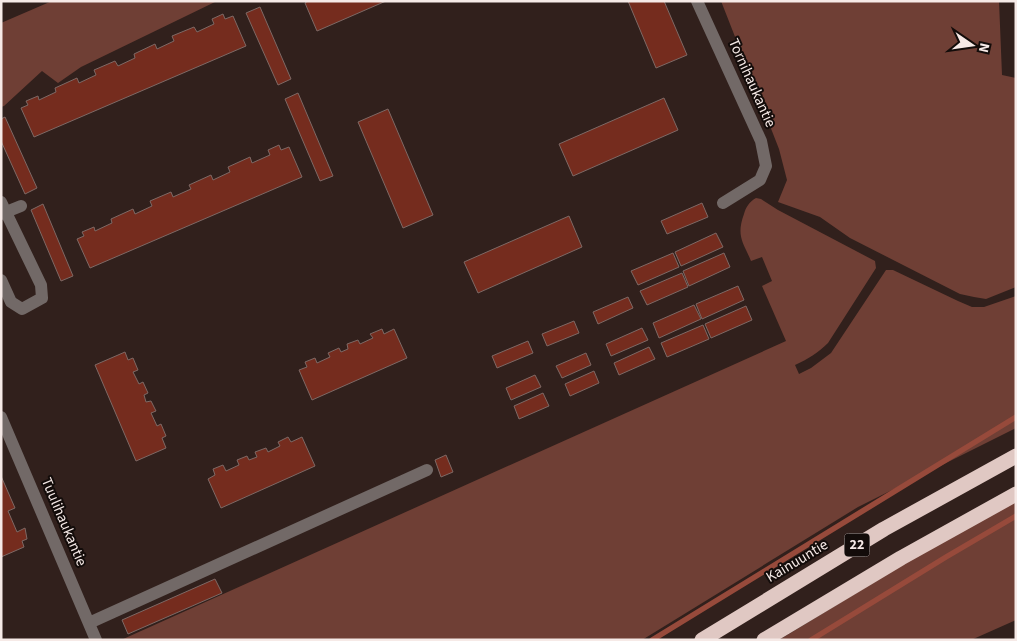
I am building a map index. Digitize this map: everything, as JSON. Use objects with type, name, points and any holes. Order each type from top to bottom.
[{"type":"highway","name":"Kainuuntie","points":[[702,640],[884,529],[1016,456]]},
{"type":"highway","name":"22","points":[[764,640],[901,558],[1016,494]]},
{"type":"street","name":"Tornihaukantie","points":[[697,1],[760,141],[766,166],[760,180],[723,203]]},
{"type":"street","points":[[1,280],[11,302],[22,309],[42,298],[41,285],[3,209],[21,206]]},
{"type":"street","name":"Tuulihaukantie","points":[[1,418],[96,640]]},
{"type":"street","points":[[89,623],[427,470]]},
{"type":"shaded area","points":[[52,1],[217,1],[81,67],[58,83],[42,71],[1,107],[1,23]]},
{"type":"shaded area","points":[[721,1],[999,1],[1002,75],[1016,78],[1016,287],[986,299],[960,294],[850,238],[820,217],[778,202],[787,180],[779,149]]},
{"type":"shaded area","points":[[756,198],[875,261],[876,268],[828,343],[813,356],[795,365],[799,374],[811,368],[831,353],[886,270],[893,270],[972,307],[984,307],[1016,296],[1016,428],[858,507],[642,640],[121,640],[786,341],[762,286],[772,281],[762,257],[751,261],[741,239],[741,228],[745,211]]},
{"type":"shaded area","points":[[1016,500],[1016,620],[971,640],[779,640],[950,536]]},
{"type":"building","points":[[308,1],[386,1],[317,31],[305,3]]},
{"type":"building","points":[[628,1],[664,1],[687,55],[656,68]]},
{"type":"building","points":[[260,7],[291,79],[278,85],[246,13]]},
{"type":"building","points":[[223,14],[225,19],[233,16],[246,46],[34,137],[21,108],[28,105],[26,101],[38,96],[39,100],[56,92],[55,88],[77,78],[79,83],[96,75],[94,70],[115,61],[118,66],[135,58],[134,54],[155,44],[157,49],[174,41],[172,36],[194,27],[197,32],[214,24],[212,19]]},
{"type":"building","points":[[298,93],[333,176],[320,181],[285,99]]},
{"type":"building","points":[[664,98],[678,130],[573,176],[559,144]]},
{"type":"building","points":[[388,109],[433,215],[403,228],[358,122]]},
{"type":"building","points":[[5,117],[37,188],[25,194],[1,141],[1,119]]},
{"type":"building","points":[[279,145],[281,150],[289,147],[302,177],[90,268],[77,239],[84,236],[82,232],[94,227],[95,231],[112,223],[111,219],[133,209],[135,214],[152,206],[150,201],[171,192],[173,197],[191,189],[189,185],[211,175],[213,180],[230,172],[228,167],[250,157],[252,163],[270,155],[268,150]]},
{"type":"building","points":[[702,203],[708,217],[667,234],[661,221]]},
{"type":"building","points":[[43,204],[73,276],[61,281],[31,210]]},
{"type":"building","points":[[569,216],[582,247],[478,293],[464,262]]},
{"type":"building","points":[[716,233],[723,247],[681,266],[675,252]]},
{"type":"building","points":[[673,253],[679,267],[638,285],[631,271]]},
{"type":"building","points":[[724,253],[730,267],[689,286],[683,271]]},
{"type":"building","points":[[682,273],[688,287],[647,305],[640,291]]},
{"type":"building","points":[[738,286],[744,300],[702,319],[696,304]]},
{"type":"building","points":[[628,297],[633,308],[598,324],[593,312]]},
{"type":"building","points":[[694,305],[701,319],[659,338],[653,323]]},
{"type":"building","points":[[746,306],[752,320],[711,338],[705,324]]},
{"type":"building","points":[[574,321],[579,333],[547,346],[542,334]]},
{"type":"building","points":[[703,325],[709,339],[667,357],[661,343]]},
{"type":"building","points":[[642,328],[648,340],[611,356],[606,344]]},
{"type":"building","points":[[382,329],[384,334],[394,329],[407,358],[312,400],[299,370],[307,367],[305,362],[315,358],[317,363],[330,357],[328,353],[339,348],[341,352],[348,349],[347,344],[358,340],[360,344],[373,338],[370,334]]},
{"type":"building","points":[[528,341],[533,353],[497,368],[492,356]]},
{"type":"building","points":[[649,347],[655,359],[619,375],[614,363]]},
{"type":"building","points":[[125,352],[128,360],[133,358],[138,370],[133,372],[139,384],[143,382],[148,393],[144,395],[146,402],[151,401],[156,411],[151,413],[157,426],[161,424],[166,436],[162,438],[166,448],[136,461],[95,365]]},
{"type":"building","points":[[586,353],[591,365],[562,378],[556,366]]},
{"type":"building","points":[[594,371],[599,383],[570,396],[565,384]]},
{"type":"building","points":[[535,375],[541,387],[511,400],[506,388]]},
{"type":"building","points":[[543,393],[549,406],[519,419],[514,406]]},
{"type":"building","points":[[288,437],[291,442],[302,437],[315,466],[221,508],[208,479],[215,475],[213,469],[223,465],[226,471],[239,465],[237,460],[247,456],[249,460],[257,457],[255,452],[266,448],[268,452],[280,446],[278,442]]},
{"type":"building","points":[[446,455],[453,472],[441,477],[435,460]]},
{"type":"building","points":[[1,476],[15,508],[8,511],[17,532],[25,528],[27,539],[22,541],[24,547],[1,557]]},
{"type":"building","points":[[215,579],[222,593],[128,634],[122,620]]},
{"type":"waterway","points":[[652,640],[1016,417]]},
{"type":"waterway","points":[[811,640],[1016,516]]}]
